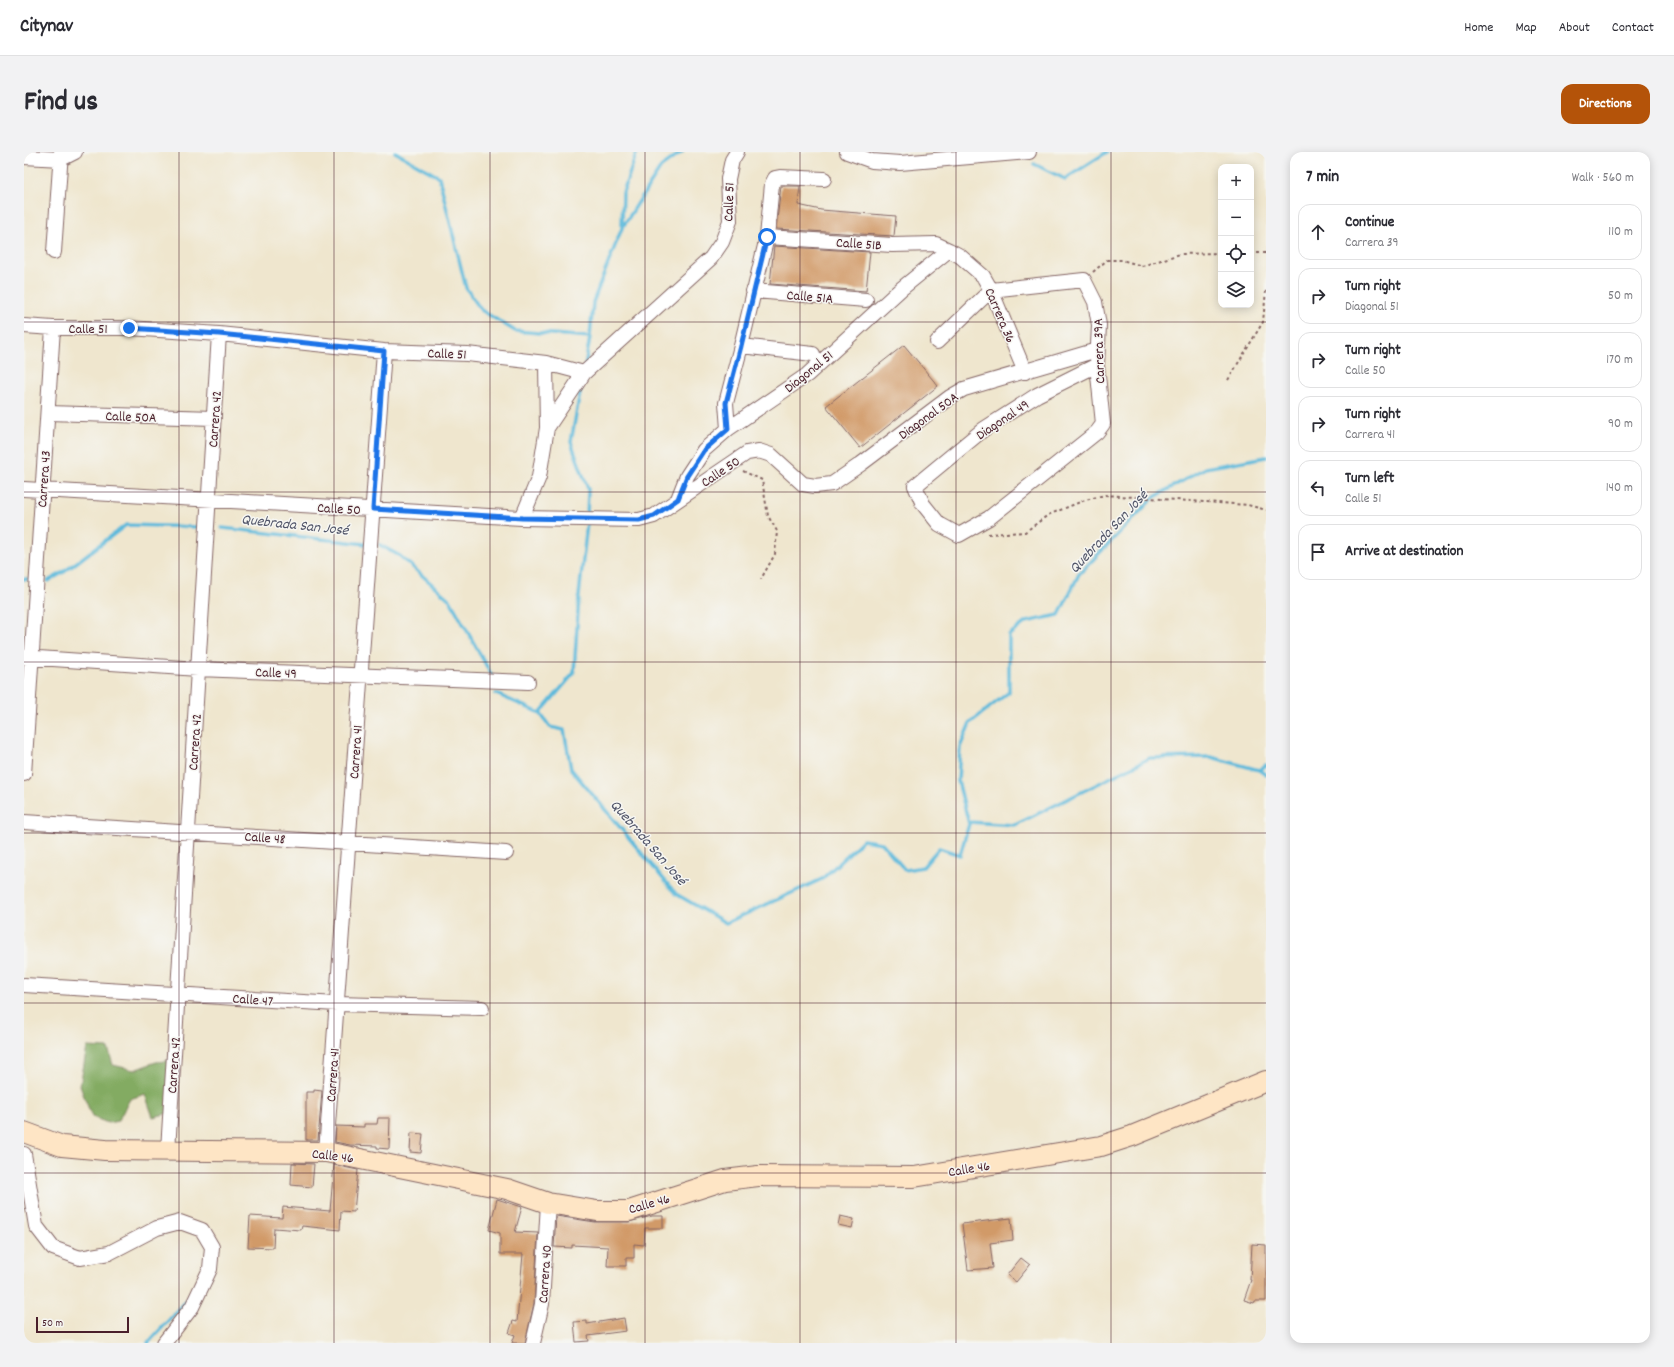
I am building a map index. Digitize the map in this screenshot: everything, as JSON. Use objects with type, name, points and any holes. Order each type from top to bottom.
[{"type":"street","points":[[24,157],[61,156],[75,152]]},
{"type":"street","name":"Calle 51","points":[[24,326],[53,328],[129,328],[219,334],[384,351],[467,354],[546,363],[584,374],[710,258],[722,242],[730,221],[728,179],[732,160],[737,152]]},
{"type":"street","points":[[847,152],[872,161],[900,163],[1029,152]]},
{"type":"street","points":[[54,252],[61,156]]},
{"type":"street","points":[[728,429],[726,403],[767,237],[772,184],[775,178],[780,177],[824,179]]},
{"type":"street","name":"Calle 51B","points":[[767,237],[892,245],[936,244],[950,250]]},
{"type":"street","name":"Carrera 36","points":[[950,250],[960,256],[983,276],[991,290],[1025,372]]},
{"type":"street","name":"Diagonal 51","points":[[678,499],[687,476],[704,450],[728,429],[807,375],[901,289],[950,250]]},
{"type":"street","points":[[936,342],[991,290],[1084,280]]},
{"type":"street","name":"Carrera 39A","points":[[958,535],[989,518],[1097,432],[1103,424],[1097,365],[1099,325],[1095,302],[1084,280]]},
{"type":"street","name":"Calle 51A","points":[[753,291],[866,300]]},
{"type":"street","name":"Carrera 43","points":[[24,774],[28,657],[43,489],[53,328]]},
{"type":"street","name":"Carrera 42","points":[[168,1150],[219,334]]},
{"type":"street","points":[[741,346],[813,354]]},
{"type":"street","name":"Diagonal 50A","points":[[815,486],[832,484],[950,397],[964,390],[1097,350]]},
{"type":"street","name":"Carrera 41","points":[[326,1152],[384,351]]},
{"type":"street","points":[[522,518],[539,477],[546,428],[546,363]]},
{"type":"street","name":"Diagonal 49","points":[[958,535],[939,524],[923,504],[915,486],[984,428],[1037,395],[1097,365]]},
{"type":"street","points":[[546,428],[584,374]]},
{"type":"street","name":"Calle 50A","points":[[48,413],[214,418]]},
{"type":"street","name":"Calle 50","points":[[24,488],[209,501],[522,518],[639,520],[654,516],[729,464],[748,453],[759,452],[771,455],[803,484],[815,486]]},
{"type":"street","name":"Calle 49","points":[[28,657],[198,669],[528,682]]},
{"type":"street","name":"Calle 48","points":[[24,822],[506,853]]},
{"type":"street","name":"Calle 47","points":[[24,985],[337,1004],[482,1008]]},
{"type":"street","name":"Calle 46","points":[[24,1132],[62,1146],[105,1150],[326,1152],[507,1189],[548,1203],[598,1211],[629,1211],[725,1180],[758,1176],[914,1177],[1101,1146],[1132,1136],[1266,1081]]},
{"type":"street","points":[[24,1154],[36,1226],[53,1248],[80,1258],[109,1253],[157,1228],[180,1222],[202,1230],[212,1247],[210,1269],[192,1307],[164,1343]]},
{"type":"street","name":"Carrera 40","points":[[532,1343],[542,1304],[548,1203]]},
{"type":"path","points":[[1084,280],[1107,260],[1122,260],[1142,266],[1180,254],[1218,253]]},
{"type":"path","points":[[1254,253],[1266,253]]},
{"type":"path","points":[[1228,380],[1263,322],[1266,290]]},
{"type":"path","points":[[729,464],[762,480],[768,516],[777,531],[775,554],[761,579]]},
{"type":"path","points":[[958,535],[1025,532],[1048,515],[1085,500],[1105,495],[1248,505],[1266,510]]},
{"type":"green space","points":[[87,1047],[108,1048],[113,1065],[134,1070],[156,1062],[176,1060],[170,1113],[153,1117],[145,1094],[130,1099],[118,1121],[108,1123],[92,1117],[80,1086]]},
{"type":"building","points":[[781,186],[800,186],[798,205],[821,210],[896,216],[894,236],[776,229]]},
{"type":"building","points":[[774,246],[870,252],[866,291],[770,284]]},
{"type":"building","points":[[904,345],[938,386],[860,448],[826,406]]},
{"type":"building","points":[[314,1090],[322,1091],[318,1140],[306,1140],[306,1092],[314,1092]]},
{"type":"building","points":[[378,1118],[390,1118],[389,1149],[377,1148],[377,1146],[350,1145],[335,1142],[336,1126],[364,1127],[364,1124],[377,1124]]},
{"type":"building","points":[[411,1133],[423,1134],[421,1153],[410,1152]]},
{"type":"building","points":[[292,1163],[314,1164],[312,1187],[291,1185]]},
{"type":"building","points":[[334,1165],[358,1170],[354,1212],[341,1211],[340,1230],[302,1226],[301,1230],[274,1228],[273,1248],[248,1247],[250,1216],[282,1218],[283,1207],[330,1211]]},
{"type":"building","points":[[497,1199],[522,1207],[515,1232],[538,1233],[534,1303],[525,1343],[512,1343],[515,1335],[509,1333],[513,1321],[517,1322],[523,1254],[500,1254],[500,1233],[489,1230]]},
{"type":"building","points":[[556,1216],[595,1222],[629,1222],[652,1216],[663,1216],[663,1228],[645,1228],[644,1245],[634,1244],[634,1258],[626,1258],[626,1266],[607,1266],[608,1247],[572,1245],[572,1248],[554,1247]]},
{"type":"building","points":[[840,1216],[854,1219],[852,1228],[838,1225]]},
{"type":"building","points":[[1011,1218],[1013,1240],[990,1243],[993,1268],[968,1270],[962,1224]]},
{"type":"building","points":[[1252,1244],[1266,1245],[1266,1301],[1255,1301],[1254,1303],[1244,1300],[1251,1280]]},
{"type":"building","points":[[1021,1258],[1030,1265],[1016,1282],[1007,1275]]},
{"type":"building","points":[[624,1318],[626,1331],[588,1336],[589,1341],[576,1342],[574,1322],[587,1321],[587,1324]]},
{"type":"waterway","points":[[395,152],[439,177],[466,288],[481,310],[515,331],[590,337]]},
{"type":"waterway","points":[[622,226],[623,192],[637,152]]},
{"type":"waterway","points":[[585,366],[590,337],[593,302],[622,228],[661,167],[682,152]]},
{"type":"waterway","points":[[1034,164],[1065,179],[1107,152]]},
{"type":"waterway","points":[[581,387],[571,442],[588,489],[587,517]]},
{"type":"waterway","name":"Quebrada San José","points":[[496,694],[540,713],[550,727],[564,730],[571,769],[676,894],[726,923],[822,879],[863,840],[882,843],[905,870],[923,867],[939,848],[960,855],[969,824],[958,781],[960,747],[970,723],[1009,692],[1009,635],[1026,622],[1059,615],[1079,574],[1153,498],[1205,468],[1266,457]]},
{"type":"waterway","points":[[540,713],[574,673],[579,596],[587,523]]},
{"type":"waterway","name":"Quebrada San José","points":[[48,581],[64,572],[126,525],[201,527]]},
{"type":"waterway","name":"Quebrada San José","points":[[222,528],[366,544]]},
{"type":"waterway","name":"Quebrada San José","points":[[380,545],[400,556],[450,600],[492,676]]},
{"type":"waterway","points":[[969,822],[1015,825],[1150,758],[1211,757],[1259,770],[1266,775]]},
{"type":"waterway","points":[[1259,770],[1266,765]]},
{"type":"waterway","points":[[148,1343],[190,1297]]},
{"type":"route","points":[[129,328],[219,334],[384,351],[373,509],[522,518],[639,520],[654,516],[678,499],[687,476],[704,450],[728,429],[726,403],[767,237]]}]
